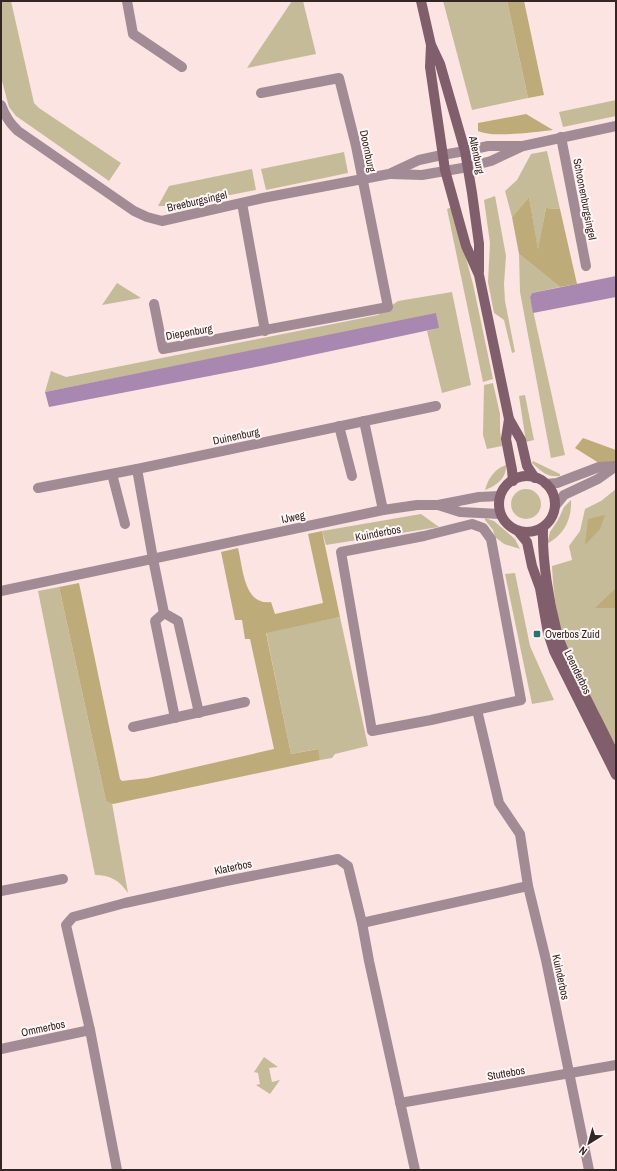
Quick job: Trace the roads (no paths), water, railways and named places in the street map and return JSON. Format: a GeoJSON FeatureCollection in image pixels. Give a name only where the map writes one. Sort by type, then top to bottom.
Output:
{"type":"FeatureCollection","features":[{"type":"Feature","properties":{"kind":"main road","name":"Altenburg"},"geometry":{"type":"LineString","coordinates":[[421,1],[431,45],[440,64],[465,152],[479,244],[479,275],[509,419],[521,440],[527,466],[535,478]]}},
{"type":"Feature","properties":{"kind":"main road","name":"Altenburg"},"geometry":{"type":"LineString","coordinates":[[431,45],[430,67],[445,170],[466,246],[479,275]]}},
{"type":"Feature","properties":{"kind":"main road","name":"Altenburg"},"geometry":{"type":"LineString","coordinates":[[509,419],[506,439],[513,481]]}},
{"type":"Feature","properties":{"kind":"main road"},"geometry":{"type":"LineString","coordinates":[[526,476],[535,478],[546,484],[551,489],[555,499],[553,513],[543,528],[528,532],[518,531],[509,526],[503,520],[499,507],[500,496],[505,487],[518,477],[526,476]]}},
{"type":"Feature","properties":{"kind":"main road","name":"Leenderbos"},"geometry":{"type":"LineString","coordinates":[[543,528],[542,549],[558,634],[579,685],[616,758]]}},
{"type":"Feature","properties":{"kind":"main road","name":"Leenderbos"},"geometry":{"type":"LineString","coordinates":[[518,531],[527,542],[532,566],[540,588],[548,633],[554,651],[616,775]]}},
{"type":"Feature","properties":{"kind":"street"},"geometry":{"type":"LineString","coordinates":[[127,1],[133,34],[182,67]]}},
{"type":"Feature","properties":{"kind":"street","name":"Doornburg"},"geometry":{"type":"LineString","coordinates":[[261,93],[339,78],[362,179],[388,307]]}},
{"type":"Feature","properties":{"kind":"street","name":"Breeburgsingel"},"geometry":{"type":"LineString","coordinates":[[1,105],[9,123],[18,131],[134,211],[147,217],[162,221],[242,203],[389,174],[422,175],[468,167]]}},
{"type":"Feature","properties":{"kind":"street"},"geometry":{"type":"LineString","coordinates":[[468,167],[491,161],[523,146],[616,126]]}},
{"type":"Feature","properties":{"kind":"street","name":"Schoonenburgsingel"},"geometry":{"type":"LineString","coordinates":[[561,137],[586,266]]}},
{"type":"Feature","properties":{"kind":"street"},"geometry":{"type":"LineString","coordinates":[[465,152],[488,146],[523,146]]}},
{"type":"Feature","properties":{"kind":"street","name":"Breeburgsingel"},"geometry":{"type":"LineString","coordinates":[[389,174],[419,160],[465,152]]}},
{"type":"Feature","properties":{"kind":"street"},"geometry":{"type":"LineString","coordinates":[[242,203],[265,331]]}},
{"type":"Feature","properties":{"kind":"street","name":"Diepenburg"},"geometry":{"type":"LineString","coordinates":[[154,304],[163,349],[388,307]]}},
{"type":"Feature","properties":{"kind":"street","name":"Duinenburg"},"geometry":{"type":"LineString","coordinates":[[38,488],[137,469],[436,406]]}},
{"type":"Feature","properties":{"kind":"street"},"geometry":{"type":"LineString","coordinates":[[364,421],[383,510]]}},
{"type":"Feature","properties":{"kind":"street"},"geometry":{"type":"LineString","coordinates":[[339,426],[352,476]]}},
{"type":"Feature","properties":{"kind":"street"},"geometry":{"type":"LineString","coordinates":[[546,484],[599,467],[616,466],[598,479],[564,495],[555,506]]}},
{"type":"Feature","properties":{"kind":"street"},"geometry":{"type":"LineString","coordinates":[[137,469],[164,613],[178,622],[199,712]]}},
{"type":"Feature","properties":{"kind":"street"},"geometry":{"type":"LineString","coordinates":[[112,474],[125,524]]}},
{"type":"Feature","properties":{"kind":"street","name":"IJweg"},"geometry":{"type":"LineString","coordinates":[[1,590],[383,510],[417,505],[438,505],[461,500],[500,496]]}},
{"type":"Feature","properties":{"kind":"street","name":"IJweg"},"geometry":{"type":"LineString","coordinates":[[438,505],[460,512],[500,514]]}},
{"type":"Feature","properties":{"kind":"street","name":"Kuinderbos"},"geometry":{"type":"LineString","coordinates":[[472,524],[483,528],[492,539],[521,700],[477,710],[372,732],[341,552],[424,536],[472,524]]}},
{"type":"Feature","properties":{"kind":"street"},"geometry":{"type":"LineString","coordinates":[[164,613],[155,621],[175,718]]}},
{"type":"Feature","properties":{"kind":"street"},"geometry":{"type":"LineString","coordinates":[[133,727],[246,702]]}},
{"type":"Feature","properties":{"kind":"street","name":"Kuinderbos"},"geometry":{"type":"LineString","coordinates":[[477,710],[499,803],[520,834],[528,886],[546,960],[589,1170]]}},
{"type":"Feature","properties":{"kind":"street","name":"Klaterbos"},"geometry":{"type":"LineString","coordinates":[[117,1170],[90,1030],[66,925],[73,917],[125,903],[172,892],[338,859],[348,866],[362,923],[415,1170]]}},
{"type":"Feature","properties":{"kind":"street"},"geometry":{"type":"LineString","coordinates":[[1,891],[63,879]]}},
{"type":"Feature","properties":{"kind":"street"},"geometry":{"type":"LineString","coordinates":[[362,923],[528,886]]}},
{"type":"Feature","properties":{"kind":"street","name":"Ommerbos"},"geometry":{"type":"LineString","coordinates":[[1,1049],[90,1030]]}},
{"type":"Feature","properties":{"kind":"street","name":"Stuttebos"},"geometry":{"type":"LineString","coordinates":[[400,1103],[616,1065]]}},
{"type":"Feature","properties":{"kind":"place","name":"Overbos Zuid"},"geometry":{"type":"Point","coordinates":[537,634]}}]}
